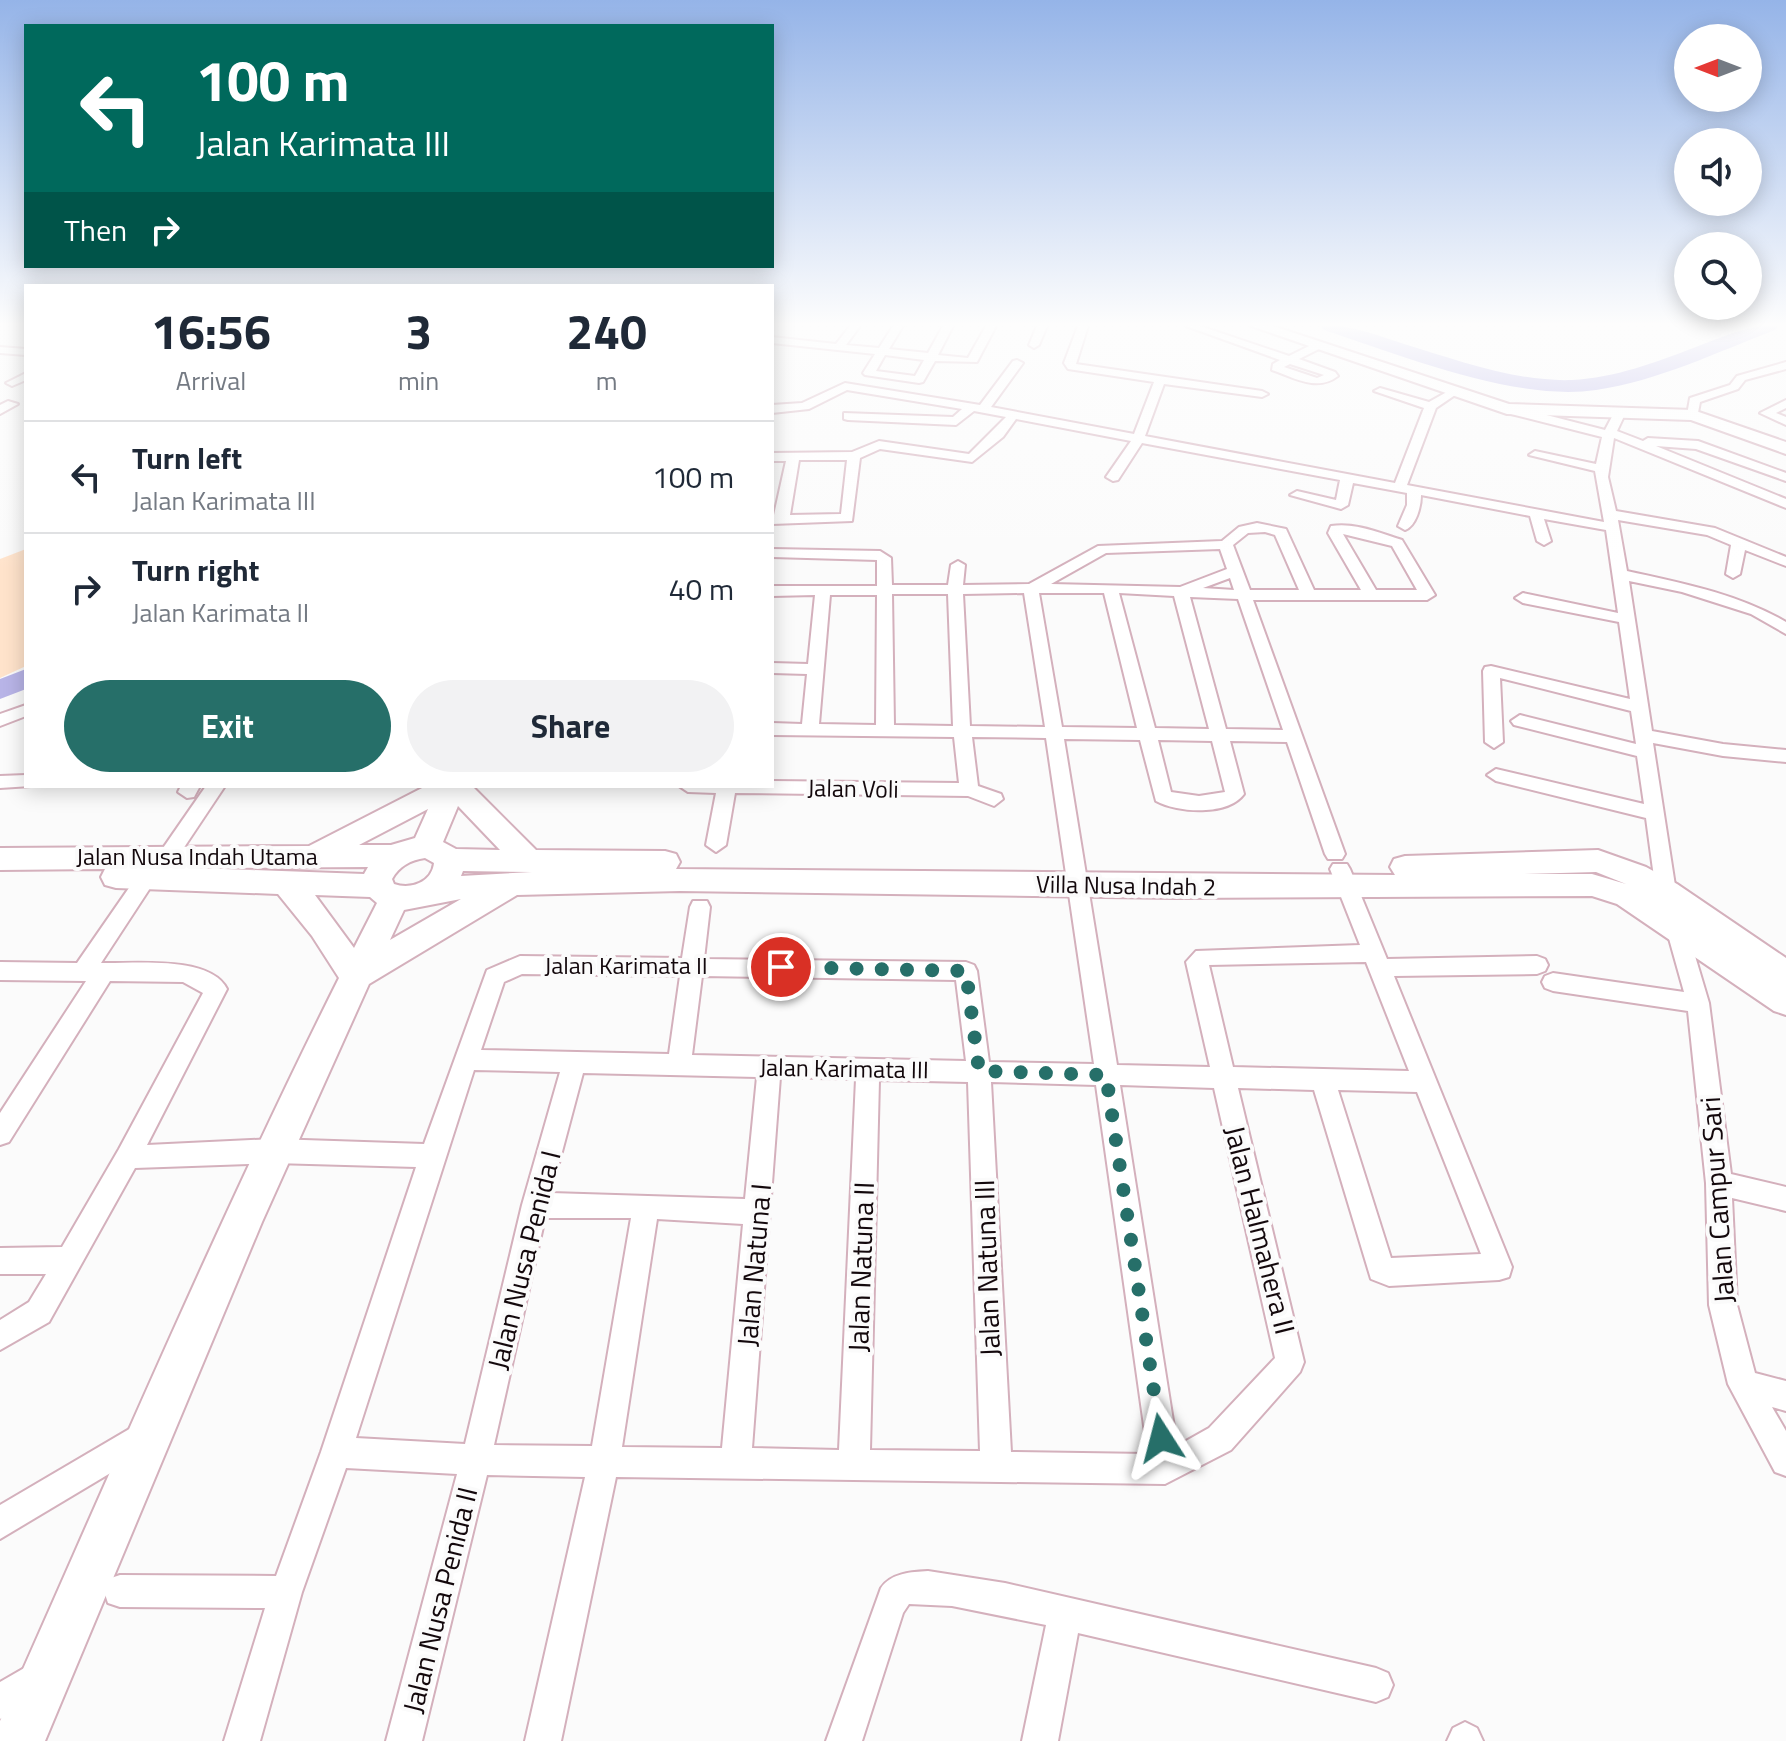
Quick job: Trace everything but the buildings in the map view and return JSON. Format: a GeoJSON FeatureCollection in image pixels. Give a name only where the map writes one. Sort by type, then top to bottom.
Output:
{"type":"FeatureCollection","features":[{"type":"Feature","properties":{"kind":"street"},"geometry":{"type":"LineString","coordinates":[[962,407],[1536,514],[1694,528],[1739,541],[1786,562]]}},
{"type":"Feature","properties":{"kind":"street"},"geometry":{"type":"LineString","coordinates":[[848,416],[956,421],[979,407]]}},
{"type":"Feature","properties":{"kind":"street"},"geometry":{"type":"LineString","coordinates":[[1113,477],[1138,439],[1150,407]]}},
{"type":"Feature","properties":{"kind":"street"},"geometry":{"type":"LineString","coordinates":[[1405,526],[1414,505],[1406,490],[1431,407]]}},
{"type":"Feature","properties":{"kind":"street"},"geometry":{"type":"LineString","coordinates":[[1502,407],[1609,433],[1786,504]]}},
{"type":"Feature","properties":{"kind":"street"},"geometry":{"type":"LineString","coordinates":[[1693,415],[1694,407]]}},
{"type":"Feature","properties":{"kind":"street"},"geometry":{"type":"LineString","coordinates":[[1777,407],[1766,413],[1786,421]]}},
{"type":"Feature","properties":{"kind":"street"},"geometry":{"type":"LineString","coordinates":[[1507,409],[1693,415],[1786,448]]}},
{"type":"Feature","properties":{"kind":"street"},"geometry":{"type":"LineString","coordinates":[[1772,409],[1786,414]]}},
{"type":"Feature","properties":{"kind":"street","name":"Jalan Campur Sari"},"geometry":{"type":"LineString","coordinates":[[1619,414],[1609,433],[1602,469],[1666,892],[1698,1003],[1719,1183],[1723,1305],[1743,1384],[1786,1461]]}},
{"type":"Feature","properties":{"kind":"street"},"geometry":{"type":"LineString","coordinates":[[879,445],[911,456],[972,458],[999,434],[1012,417]]}},
{"type":"Feature","properties":{"kind":"street"},"geometry":{"type":"LineString","coordinates":[[774,457],[854,456],[879,445],[892,419]]}},
{"type":"Feature","properties":{"kind":"street"},"geometry":{"type":"LineString","coordinates":[[1632,441],[1698,445],[1780,475]]}},
{"type":"Feature","properties":{"kind":"street"},"geometry":{"type":"LineString","coordinates":[[1535,455],[1602,469]]}},
{"type":"Feature","properties":{"kind":"street"},"geometry":{"type":"LineString","coordinates":[[793,457],[777,520],[847,518],[854,456]]}},
{"type":"Feature","properties":{"kind":"street"},"geometry":{"type":"LineString","coordinates":[[1303,471],[1316,457]]}},
{"type":"Feature","properties":{"kind":"street"},"geometry":{"type":"LineString","coordinates":[[1744,487],[1780,475]]}},
{"type":"Feature","properties":{"kind":"street"},"geometry":{"type":"LineString","coordinates":[[1297,495],[1341,505],[1347,480]]}},
{"type":"Feature","properties":{"kind":"street"},"geometry":{"type":"LineString","coordinates":[[1536,514],[1544,541]]}},
{"type":"Feature","properties":{"kind":"street"},"geometry":{"type":"LineString","coordinates":[[1226,545],[1235,533],[1253,526],[1281,532],[1308,595]]}},
{"type":"Feature","properties":{"kind":"street"},"geometry":{"type":"LineString","coordinates":[[774,591],[1110,588],[1242,595],[1371,595],[1427,595],[1397,543],[1358,531],[1336,529],[1335,533],[1371,595]]}},
{"type":"Feature","properties":{"kind":"street"},"geometry":{"type":"LineString","coordinates":[[1733,574],[1739,541]]}},
{"type":"Feature","properties":{"kind":"street"},"geometry":{"type":"LineString","coordinates":[[1226,545],[1341,870],[1499,1267],[1389,1272],[1381,1269],[1323,1080]]}},
{"type":"Feature","properties":{"kind":"street"},"geometry":{"type":"LineString","coordinates":[[1031,589],[1103,549],[1226,545]]}},
{"type":"Feature","properties":{"kind":"street"},"geometry":{"type":"LineString","coordinates":[[774,553],[882,555],[884,558],[885,729]]}},
{"type":"Feature","properties":{"kind":"street"},"geometry":{"type":"LineString","coordinates":[[958,565],[955,588],[962,731],[969,790]]}},
{"type":"Feature","properties":{"kind":"street"},"geometry":{"type":"LineString","coordinates":[[1181,592],[1234,571]]}},
{"type":"Feature","properties":{"kind":"street"},"geometry":{"type":"LineString","coordinates":[[1618,574],[1686,588],[1756,611],[1785,633]]}},
{"type":"Feature","properties":{"kind":"street"},"geometry":{"type":"LineString","coordinates":[[1110,588],[1161,793],[1171,802],[1225,801],[1234,796],[1181,592]]}},
{"type":"Feature","properties":{"kind":"street"},"geometry":{"type":"LineString","coordinates":[[336,1452],[476,1460],[1165,1469],[1078,876],[1031,589]]}},
{"type":"Feature","properties":{"kind":"street"},"geometry":{"type":"LineString","coordinates":[[810,730],[823,591]]}},
{"type":"Feature","properties":{"kind":"street"},"geometry":{"type":"LineString","coordinates":[[1523,598],[1626,619]]}},
{"type":"Feature","properties":{"kind":"street"},"geometry":{"type":"LineString","coordinates":[[774,668],[816,669]]}},
{"type":"Feature","properties":{"kind":"street"},"geometry":{"type":"LineString","coordinates":[[1494,742],[1491,671],[1639,707]]}},
{"type":"Feature","properties":{"kind":"street"},"geometry":{"type":"LineString","coordinates":[[0,720],[24,711]]}},
{"type":"Feature","properties":{"kind":"street"},"geometry":{"type":"LineString","coordinates":[[1520,721],[1645,744],[1786,756]]}},
{"type":"Feature","properties":{"kind":"street"},"geometry":{"type":"LineString","coordinates":[[774,729],[1294,736]]}},
{"type":"Feature","properties":{"kind":"street"},"geometry":{"type":"LineString","coordinates":[[1496,775],[1656,814]]}},
{"type":"Feature","properties":{"kind":"street"},"geometry":{"type":"LineString","coordinates":[[0,782],[24,781]]}},
{"type":"Feature","properties":{"kind":"street"},"geometry":{"type":"LineString","coordinates":[[0,1134],[157,867],[215,788]]}},
{"type":"Feature","properties":{"kind":"street"},"geometry":{"type":"LineString","coordinates":[[312,856],[448,788]]}},
{"type":"Feature","properties":{"kind":"street"},"geometry":{"type":"LineString","coordinates":[[18,1741],[149,1433],[355,976],[402,892],[450,870],[438,853],[452,788]]}},
{"type":"Feature","properties":{"kind":"street"},"geometry":{"type":"LineString","coordinates":[[355,976],[522,871],[454,788]]}},
{"type":"Feature","properties":{"kind":"street"},"geometry":{"type":"LineString","coordinates":[[716,845],[727,788]]}},
{"type":"Feature","properties":{"kind":"street","name":"Jalan Voli"},"geometry":{"type":"LineString","coordinates":[[774,788],[969,790],[994,799]]}},
{"type":"Feature","properties":{"kind":"street","name":"Villa Nusa Indah 2"},"geometry":{"type":"LineString","coordinates":[[438,853],[522,871]]}},
{"type":"Feature","properties":{"kind":"street","name":"Jalan Nusa Indah Utama"},"geometry":{"type":"LineString","coordinates":[[0,877],[312,856],[438,853]]}},
{"type":"Feature","properties":{"kind":"street"},"geometry":{"type":"LineString","coordinates":[[394,856],[380,871],[402,892]]}},
{"type":"Feature","properties":{"kind":"street","name":"Jalan Nusa Indah Utama"},"geometry":{"type":"LineString","coordinates":[[0,859],[157,867],[402,892]]}},
{"type":"Feature","properties":{"kind":"street","name":"Villa Nusa Indah 2"},"geometry":{"type":"LineString","coordinates":[[402,892],[522,871],[1078,876],[1598,861],[1635,875],[1666,892],[1786,975]]}},
{"type":"Feature","properties":{"kind":"street","name":"Villa Nusa Indah 2"},"geometry":{"type":"LineString","coordinates":[[1341,870],[1592,885],[1628,896],[1786,1001]]}},
{"type":"Feature","properties":{"kind":"street"},"geometry":{"type":"LineString","coordinates":[[285,881],[323,927],[355,976]]}},
{"type":"Feature","properties":{"kind":"street"},"geometry":{"type":"LineString","coordinates":[[679,1065],[700,907]]}},
{"type":"Feature","properties":{"kind":"street"},"geometry":{"type":"LineString","coordinates":[[1221,1077],[1197,966],[1199,959],[1537,965]]}},
{"type":"Feature","properties":{"kind":"street","name":"Jalan Karimata II"},"geometry":{"type":"LineString","coordinates":[[466,1060],[495,976],[520,965],[966,971],[979,1071]]}},
{"type":"Feature","properties":{"kind":"street"},"geometry":{"type":"LineString","coordinates":[[0,971],[186,973],[216,989],[128,1157],[39,1312],[0,1336]]}},
{"type":"Feature","properties":{"kind":"street"},"geometry":{"type":"LineString","coordinates":[[1553,982],[1698,1003]]}},
{"type":"Feature","properties":{"kind":"street"},"geometry":{"type":"LineString","coordinates":[[242,1741],[286,1592],[336,1452],[466,1060]]}},
{"type":"Feature","properties":{"kind":"street","name":"Jalan Karimata III"},"geometry":{"type":"LineString","coordinates":[[466,1060],[1423,1082]]}},
{"type":"Feature","properties":{"kind":"street","name":"Jalan Nusa Penida I"},"geometry":{"type":"LineString","coordinates":[[476,1460],[535,1205],[575,1061]]}},
{"type":"Feature","properties":{"kind":"street","name":"Jalan Natuna I"},"geometry":{"type":"LineString","coordinates":[[736,1461],[769,1069]]}},
{"type":"Feature","properties":{"kind":"street","name":"Jalan Natuna II"},"geometry":{"type":"LineString","coordinates":[[854,1463],[868,1070]]}},
{"type":"Feature","properties":{"kind":"street","name":"Jalan Natuna III"},"geometry":{"type":"LineString","coordinates":[[979,1071],[996,1465]]}},
{"type":"Feature","properties":{"kind":"street","name":"Jalan Halmahera II"},"geometry":{"type":"LineString","coordinates":[[1165,1469],[1220,1439],[1290,1362],[1221,1077]]}},
{"type":"Feature","properties":{"kind":"street"},"geometry":{"type":"LineString","coordinates":[[128,1157],[274,1151],[432,1156]]}},
{"type":"Feature","properties":{"kind":"street"},"geometry":{"type":"LineString","coordinates":[[1719,1183],[1786,1199]]}},
{"type":"Feature","properties":{"kind":"street"},"geometry":{"type":"LineString","coordinates":[[535,1205],[646,1206],[759,1212]]}},
{"type":"Feature","properties":{"kind":"street"},"geometry":{"type":"LineString","coordinates":[[543,1741],[604,1462],[646,1206]]}},
{"type":"Feature","properties":{"kind":"street"},"geometry":{"type":"LineString","coordinates":[[0,1261],[70,1260]]}},
{"type":"Feature","properties":{"kind":"street"},"geometry":{"type":"LineString","coordinates":[[1743,1384],[1786,1396]]}},
{"type":"Feature","properties":{"kind":"street"},"geometry":{"type":"LineString","coordinates":[[0,1523],[149,1433]]}},
{"type":"Feature","properties":{"kind":"street","name":"Jalan Nusa Penida II"},"geometry":{"type":"LineString","coordinates":[[404,1741],[476,1460]]}},
{"type":"Feature","properties":{"kind":"street"},"geometry":{"type":"LineString","coordinates":[[844,1741],[888,1608],[898,1592],[913,1586],[1000,1598],[1376,1685]]}},
{"type":"Feature","properties":{"kind":"street"},"geometry":{"type":"LineString","coordinates":[[120,1591],[286,1592]]}},
{"type":"Feature","properties":{"kind":"street"},"geometry":{"type":"LineString","coordinates":[[1040,1741],[1065,1613]]}},
{"type":"Feature","properties":{"kind":"street"},"geometry":{"type":"LineString","coordinates":[[0,1702],[49,1669]]}},
{"type":"Feature","properties":{"kind":"shaded area"},"geometry":{"type":"Polygon","coordinates":[[[24,550],[24,667],[0,678],[0,559],[24,550]]]}},
{"type":"Feature","properties":{"kind":"waterway"},"geometry":{"type":"LineString","coordinates":[[0,690],[24,679]]}},
{"type":"Feature","properties":{"kind":"route"},"geometry":{"type":"LineString","coordinates":[[781,967],[962,969],[968,973],[979,1071],[1106,1075],[1161,1438]]}}]}
